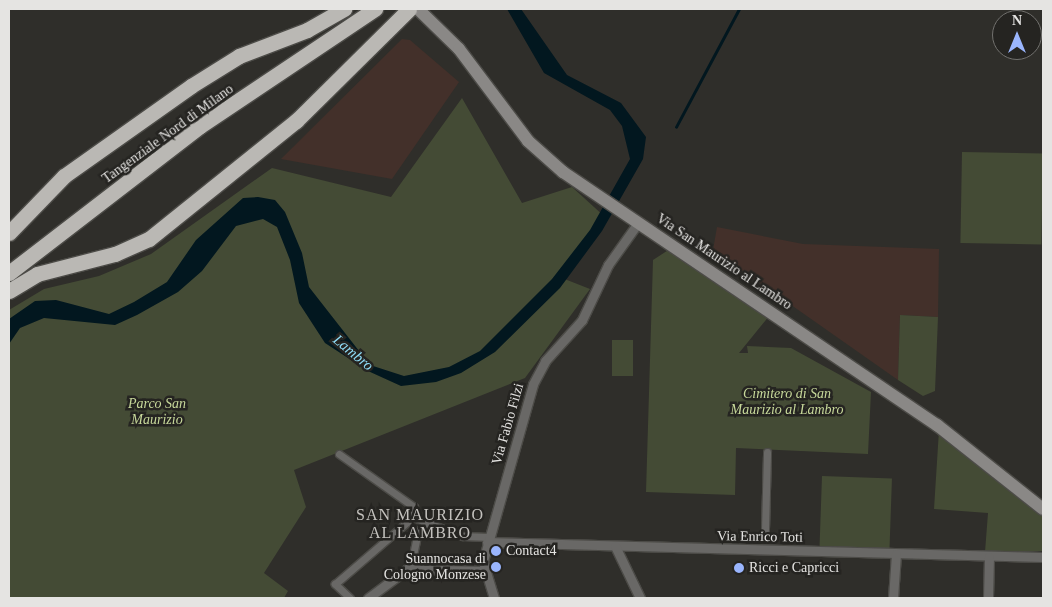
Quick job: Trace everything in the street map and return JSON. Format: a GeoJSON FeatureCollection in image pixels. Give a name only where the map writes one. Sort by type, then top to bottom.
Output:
{"type":"FeatureCollection","features":[{"type":"Feature","properties":{"kind":"highway"},"geometry":{"type":"LineString","coordinates":[[307,30],[319,9]]}},
{"type":"Feature","properties":{"kind":"highway","name":"Tangenziale Nord di Milano"},"geometry":{"type":"LineString","coordinates":[[9,233],[64,176],[191,86],[239,56],[307,30],[344,9]]}},
{"type":"Feature","properties":{"kind":"highway","name":"Tangenziale Nord di Milano"},"geometry":{"type":"LineString","coordinates":[[9,273],[200,126],[375,9]]}},
{"type":"Feature","properties":{"kind":"highway"},"geometry":{"type":"LineString","coordinates":[[9,291],[37,274],[132,248],[162,230],[296,121],[409,9]]}},
{"type":"Feature","properties":{"kind":"main road","name":"Via San Maurizio al Lambro"},"geometry":{"type":"LineString","coordinates":[[418,9],[470,62],[528,141],[599,196],[937,425],[1043,509]]}},
{"type":"Feature","properties":{"kind":"street","name":"Via Fabio Filzi"},"geometry":{"type":"LineString","coordinates":[[483,572],[488,539],[533,384],[545,361],[582,320],[608,265],[638,222]]}},
{"type":"Feature","properties":{"kind":"street","name":"Via Enrico Toti"},"geometry":{"type":"LineString","coordinates":[[765,530],[766,452]]}},
{"type":"Feature","properties":{"kind":"street"},"geometry":{"type":"LineString","coordinates":[[339,454],[414,507],[413,518]]}},
{"type":"Feature","properties":{"kind":"street"},"geometry":{"type":"LineString","coordinates":[[413,518],[462,536],[488,539]]}},
{"type":"Feature","properties":{"kind":"street"},"geometry":{"type":"LineString","coordinates":[[350,598],[335,584],[400,525],[413,518]]}},
{"type":"Feature","properties":{"kind":"street"},"geometry":{"type":"LineString","coordinates":[[413,569],[418,532],[425,524]]}},
{"type":"Feature","properties":{"kind":"street","name":"Via Enrico Toti"},"geometry":{"type":"LineString","coordinates":[[488,539],[615,546],[1043,558]]}},
{"type":"Feature","properties":{"kind":"street"},"geometry":{"type":"LineString","coordinates":[[615,546],[640,598]]}},
{"type":"Feature","properties":{"kind":"street","name":"Via Enrico Toti"},"geometry":{"type":"LineString","coordinates":[[1032,557],[1043,553]]}},
{"type":"Feature","properties":{"kind":"street"},"geometry":{"type":"LineString","coordinates":[[893,598],[896,554]]}},
{"type":"Feature","properties":{"kind":"street"},"geometry":{"type":"LineString","coordinates":[[988,598],[989,556]]}},
{"type":"Feature","properties":{"kind":"street"},"geometry":{"type":"LineString","coordinates":[[368,598],[413,569],[483,572],[494,598]]}},
{"type":"Feature","properties":{"kind":"shaded area"},"geometry":{"type":"Polygon","coordinates":[[[402,39],[410,40],[459,82],[392,179],[281,159],[402,39]]]}},
{"type":"Feature","properties":{"kind":"shaded area"},"geometry":{"type":"Polygon","coordinates":[[[717,227],[803,244],[939,249],[938,317],[900,315],[898,380],[713,250],[717,227]]]}},
{"type":"Feature","properties":{"kind":"green space","name":"Parco San Maurizio"},"geometry":{"type":"Polygon","coordinates":[[[462,98],[522,203],[572,187],[605,217],[562,278],[590,289],[525,378],[294,470],[306,507],[264,573],[288,591],[284,598],[9,598],[9,310],[44,289],[99,276],[151,254],[272,168],[391,197],[462,98]]]}},
{"type":"Feature","properties":{"kind":"green space"},"geometry":{"type":"Polygon","coordinates":[[[962,152],[1043,153],[1041,244],[960,243],[962,152]]]}},
{"type":"Feature","properties":{"kind":"green space","name":"Cimitero di San Maurizio al Lambro"},"geometry":{"type":"Polygon","coordinates":[[[673,247],[770,315],[739,353],[748,353],[747,346],[791,348],[871,392],[868,454],[736,448],[735,495],[646,492],[653,260],[673,247]]]}},
{"type":"Feature","properties":{"kind":"green space"},"geometry":{"type":"Polygon","coordinates":[[[900,315],[938,317],[935,391],[923,396],[898,380],[900,315]]]}},
{"type":"Feature","properties":{"kind":"green space"},"geometry":{"type":"Polygon","coordinates":[[[612,340],[633,340],[633,376],[612,376],[612,340]]]}},
{"type":"Feature","properties":{"kind":"green space"},"geometry":{"type":"Polygon","coordinates":[[[939,430],[1043,512],[1043,551],[985,552],[988,513],[934,509],[939,430]]]}},
{"type":"Feature","properties":{"kind":"green space"},"geometry":{"type":"Polygon","coordinates":[[[822,476],[892,478],[890,548],[820,546],[822,476]]]}},
{"type":"Feature","properties":{"kind":"water","name":"Lambro"},"geometry":{"type":"Polygon","coordinates":[[[507,9],[521,9],[567,75],[621,103],[646,137],[643,159],[602,231],[560,288],[495,352],[461,373],[436,382],[401,386],[368,371],[325,343],[299,303],[290,260],[277,227],[263,219],[236,226],[202,271],[178,292],[137,315],[115,325],[44,318],[20,328],[9,344],[9,319],[35,301],[56,300],[109,314],[134,302],[167,282],[196,240],[243,198],[258,197],[275,200],[285,212],[302,253],[309,287],[370,365],[404,376],[449,367],[480,351],[552,279],[590,230],[630,159],[622,126],[610,110],[544,73],[507,9]]]}},
{"type":"Feature","properties":{"kind":"waterway"},"geometry":{"type":"LineString","coordinates":[[676,127],[739,9]]}},
{"type":"Feature","properties":{"kind":"place","name":"Contact4"},"geometry":{"type":"Point","coordinates":[496,551]}},
{"type":"Feature","properties":{"kind":"place","name":"Suannocasa di Cologno Monzese"},"geometry":{"type":"Point","coordinates":[496,567]}},
{"type":"Feature","properties":{"kind":"place","name":"Ricci e Capricci"},"geometry":{"type":"Point","coordinates":[739,568]}},
{"type":"Feature","properties":{"kind":"district","name":"SAN MAURIZIO AL LAMBRO"},"geometry":{"type":"Point","coordinates":[420,524]}}]}
